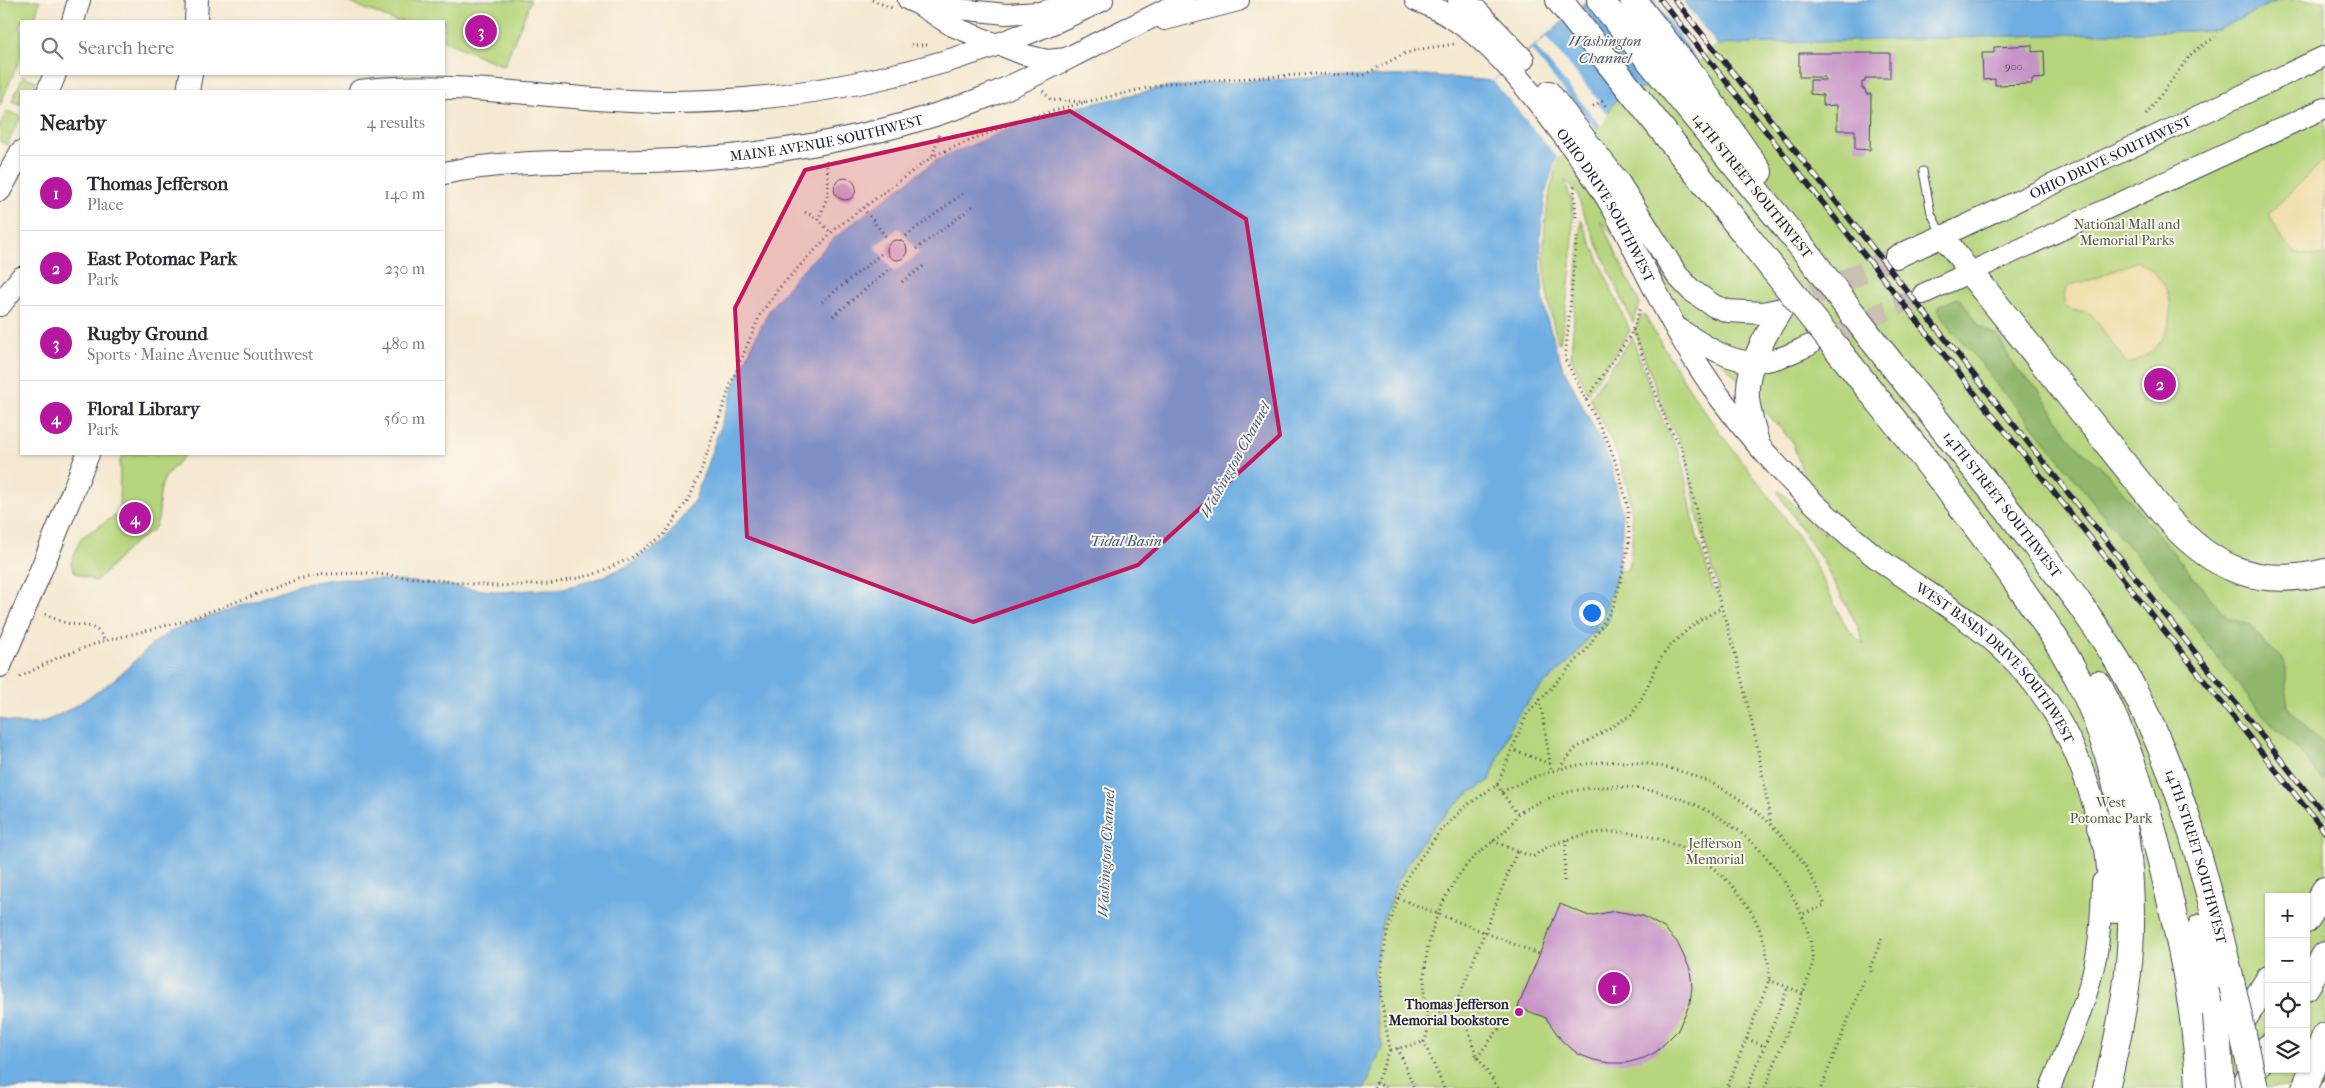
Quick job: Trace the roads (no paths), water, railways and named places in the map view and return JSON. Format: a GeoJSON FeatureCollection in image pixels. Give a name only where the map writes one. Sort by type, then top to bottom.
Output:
{"type":"FeatureCollection","features":[{"type":"Feature","properties":{"kind":"highway"},"geometry":{"type":"LineString","coordinates":[[1558,0],[1964,508],[2042,617],[2071,666],[2095,718],[2114,777],[2123,817],[2130,869],[2131,930],[2121,1019],[2106,1088]]}},
{"type":"Feature","properties":{"kind":"highway","name":"14TH STREET SOUTHWEST"},"geometry":{"type":"LineString","coordinates":[[1600,0],[1806,252],[1871,338],[2074,595],[2126,675],[2166,761],[2213,904],[2255,1088]]}},
{"type":"Feature","properties":{"kind":"highway"},"geometry":{"type":"LineString","coordinates":[[1633,0],[1694,78],[1748,154],[1806,252]]}},
{"type":"Feature","properties":{"kind":"highway"},"geometry":{"type":"LineString","coordinates":[[1970,272],[2162,511],[2191,543],[2214,561],[2256,576],[2285,579],[2325,572]]}},
{"type":"Feature","properties":{"kind":"highway"},"geometry":{"type":"LineString","coordinates":[[1964,508],[2021,564],[2052,605],[2079,648],[2116,722],[2136,774],[2158,844],[2185,968],[2197,1046],[2199,1088]]}},
{"type":"Feature","properties":{"kind":"highway"},"geometry":{"type":"LineString","coordinates":[[2186,818],[2197,908],[2216,1014],[2221,1088]]}},
{"type":"Feature","properties":{"kind":"highway"},"geometry":{"type":"LineString","coordinates":[[2098,1088],[2101,1046],[2114,961],[2111,871],[2108,848],[2100,827]]}},
{"type":"Feature","properties":{"kind":"highway"},"geometry":{"type":"LineString","coordinates":[[2310,914],[2325,890]]}},
{"type":"Feature","properties":{"kind":"highway"},"geometry":{"type":"LineString","coordinates":[[2308,983],[2325,955]]}},
{"type":"Feature","properties":{"kind":"highway"},"geometry":{"type":"LineString","coordinates":[[2199,1088],[2266,983]]}},
{"type":"Feature","properties":{"kind":"highway"},"geometry":{"type":"LineString","coordinates":[[2305,1088],[2325,1036]]}},
{"type":"Feature","properties":{"kind":"highway"},"geometry":{"type":"LineString","coordinates":[[2242,1088],[2265,1053]]}},
{"type":"Feature","properties":{"kind":"main road"},"geometry":{"type":"LineString","coordinates":[[73,20],[79,0]]}},
{"type":"Feature","properties":{"kind":"main road"},"geometry":{"type":"LineString","coordinates":[[196,20],[197,0]]}},
{"type":"Feature","properties":{"kind":"main road"},"geometry":{"type":"LineString","coordinates":[[389,90],[447,88],[632,101],[730,99],[794,93],[915,70],[1021,36],[1102,0]]}},
{"type":"Feature","properties":{"kind":"main road","name":"MAINE AVENUE SOUTHWEST"},"geometry":{"type":"LineString","coordinates":[[445,173],[517,164],[694,159],[790,149],[864,134],[958,106],[1019,83],[1184,0]]}},
{"type":"Feature","properties":{"kind":"main road"},"geometry":{"type":"LineString","coordinates":[[1126,29],[1238,0]]}},
{"type":"Feature","properties":{"kind":"main road","name":"OHIO DRIVE SOUTHWEST"},"geometry":{"type":"LineString","coordinates":[[1416,0],[1460,23],[1515,62]]}},
{"type":"Feature","properties":{"kind":"main road","name":"OHIO DRIVE SOUTHWEST"},"geometry":{"type":"LineString","coordinates":[[1468,4],[1580,143],[1617,180],[1677,275],[1691,290],[1714,306],[1728,311],[1764,313],[1782,309],[1766,333],[1754,362]]}},
{"type":"Feature","properties":{"kind":"main road"},"geometry":{"type":"LineString","coordinates":[[48,90],[55,75]]}},
{"type":"Feature","properties":{"kind":"main road"},"geometry":{"type":"LineString","coordinates":[[188,90],[191,75]]}},
{"type":"Feature","properties":{"kind":"main road","name":"OHIO DRIVE SOUTHWEST"},"geometry":{"type":"LineString","coordinates":[[1580,143],[1674,325]]}},
{"type":"Feature","properties":{"kind":"main road"},"geometry":{"type":"LineString","coordinates":[[0,190],[20,154]]}},
{"type":"Feature","properties":{"kind":"main road"},"geometry":{"type":"LineString","coordinates":[[1943,236],[1970,272]]}},
{"type":"Feature","properties":{"kind":"main road","name":"OHIO DRIVE SOUTHWEST"},"geometry":{"type":"LineString","coordinates":[[1896,257],[1943,236]]}},
{"type":"Feature","properties":{"kind":"main road"},"geometry":{"type":"LineString","coordinates":[[0,305],[20,279]]}},
{"type":"Feature","properties":{"kind":"main road","name":"WEST BASIN DRIVE SOUTHWEST"},"geometry":{"type":"LineString","coordinates":[[1674,325],[1722,401],[1759,445],[1812,500],[1859,544],[1913,584],[1975,625],[2018,664],[2051,705],[2070,738],[2081,762],[2100,827]]}},
{"type":"Feature","properties":{"kind":"main road"},"geometry":{"type":"LineString","coordinates":[[1754,362],[1748,397],[1759,445]]}},
{"type":"Feature","properties":{"kind":"main road"},"geometry":{"type":"LineString","coordinates":[[0,666],[88,455]]}},
{"type":"Feature","properties":{"kind":"street"},"geometry":{"type":"LineString","coordinates":[[916,2],[1006,14],[1039,12],[1090,0]]}},
{"type":"Feature","properties":{"kind":"street"},"geometry":{"type":"LineString","coordinates":[[916,2],[952,26],[996,44],[1035,58],[1047,60],[1068,58]]}},
{"type":"Feature","properties":{"kind":"street","name":"OHIO DRIVE SOUTHWEST"},"geometry":{"type":"LineString","coordinates":[[1943,236],[2325,56]]}},
{"type":"Feature","properties":{"kind":"street"},"geometry":{"type":"LineString","coordinates":[[1922,294],[2325,108]]}},
{"type":"Feature","properties":{"kind":"street","name":"OHIO DRIVE SOUTHWEST"},"geometry":{"type":"LineString","coordinates":[[1674,325],[1708,347],[1727,356],[1754,362],[1787,356],[1810,345]]}},
{"type":"Feature","properties":{"kind":"street","name":"WEST BASIN DRIVE SOUTHWEST"},"geometry":{"type":"LineString","coordinates":[[2050,1088],[2088,988],[2096,959],[2102,882],[2100,827]]}},
{"type":"Feature","properties":{"kind":"lane"},"geometry":{"type":"LineString","coordinates":[[1923,171],[1931,213],[1943,236]]}},
{"type":"Feature","properties":{"kind":"water","name":"Tidal Basin"},"geometry":{"type":"Polygon","coordinates":[[[1588,0],[2277,0],[2218,30],[1717,45],[1697,64],[1616,100],[1596,130],[1557,158],[1546,193],[1541,236],[1541,270],[1546,316],[1563,367],[1610,460],[1622,513],[1622,535],[1618,570],[1608,602],[1592,633],[1572,659],[1534,694],[1516,718],[1506,737],[1490,780],[1464,797],[1432,828],[1418,847],[1397,883],[1382,923],[1374,972],[1374,1004],[1382,1047],[1365,1088],[0,1088],[0,718],[16,723],[34,724],[43,722],[77,705],[109,683],[150,646],[173,630],[298,585],[332,579],[370,579],[417,582],[500,592],[564,588],[600,578],[629,565],[664,542],[695,499],[736,382],[770,309],[798,274],[839,234],[935,161],[999,133],[1035,120],[1079,107],[1162,88],[1307,78],[1425,75],[1493,81],[1588,0]]]}},
{"type":"Feature","properties":{"kind":"tunnel"},"geometry":{"type":"LineString","coordinates":[[1783,308],[1896,257]]}},
{"type":"Feature","properties":{"kind":"tunnel"},"geometry":{"type":"LineString","coordinates":[[1814,343],[1923,294]]}},
{"type":"Feature","properties":{"kind":"railway"},"geometry":{"type":"LineString","coordinates":[[1661,0],[2325,832]]}},
{"type":"Feature","properties":{"kind":"railway"},"geometry":{"type":"LineString","coordinates":[[1675,0],[2325,815]]}},
{"type":"Feature","properties":{"kind":"place","name":"Rugby Ground"},"geometry":{"type":"Point","coordinates":[481,31]}},
{"type":"Feature","properties":{"kind":"place","name":"East Potomac Park"},"geometry":{"type":"Point","coordinates":[2160,384]}},
{"type":"Feature","properties":{"kind":"place","name":"Floral Library"},"geometry":{"type":"Point","coordinates":[135,518]}},
{"type":"Feature","properties":{"kind":"place","name":"Thomas Jefferson"},"geometry":{"type":"Point","coordinates":[1614,988]}},
{"type":"Feature","properties":{"kind":"place","name":"Thomas Jefferson Memorial bookstore"},"geometry":{"type":"Point","coordinates":[1519,1012]}},
{"type":"Feature","properties":{"kind":"water label","name":"Washington Channel"},"geometry":{"type":"Point","coordinates":[1605,50]}},
{"type":"Feature","properties":{"kind":"water label","name":"Washington Channel"},"geometry":{"type":"Point","coordinates":[1235,460]}},
{"type":"Feature","properties":{"kind":"water label","name":"Washington Channel"},"geometry":{"type":"Point","coordinates":[1106,853]}},
{"type":"Feature","properties":{"kind":"park label","name":"National Mall and Memorial Parks"},"geometry":{"type":"Point","coordinates":[2127,232]}},
{"type":"Feature","properties":{"kind":"park label","name":"West Potomac Park"},"geometry":{"type":"Point","coordinates":[2111,810]}},
{"type":"Feature","properties":{"kind":"park label","name":"Jefferson Memorial"},"geometry":{"type":"Point","coordinates":[1715,852]}}]}
